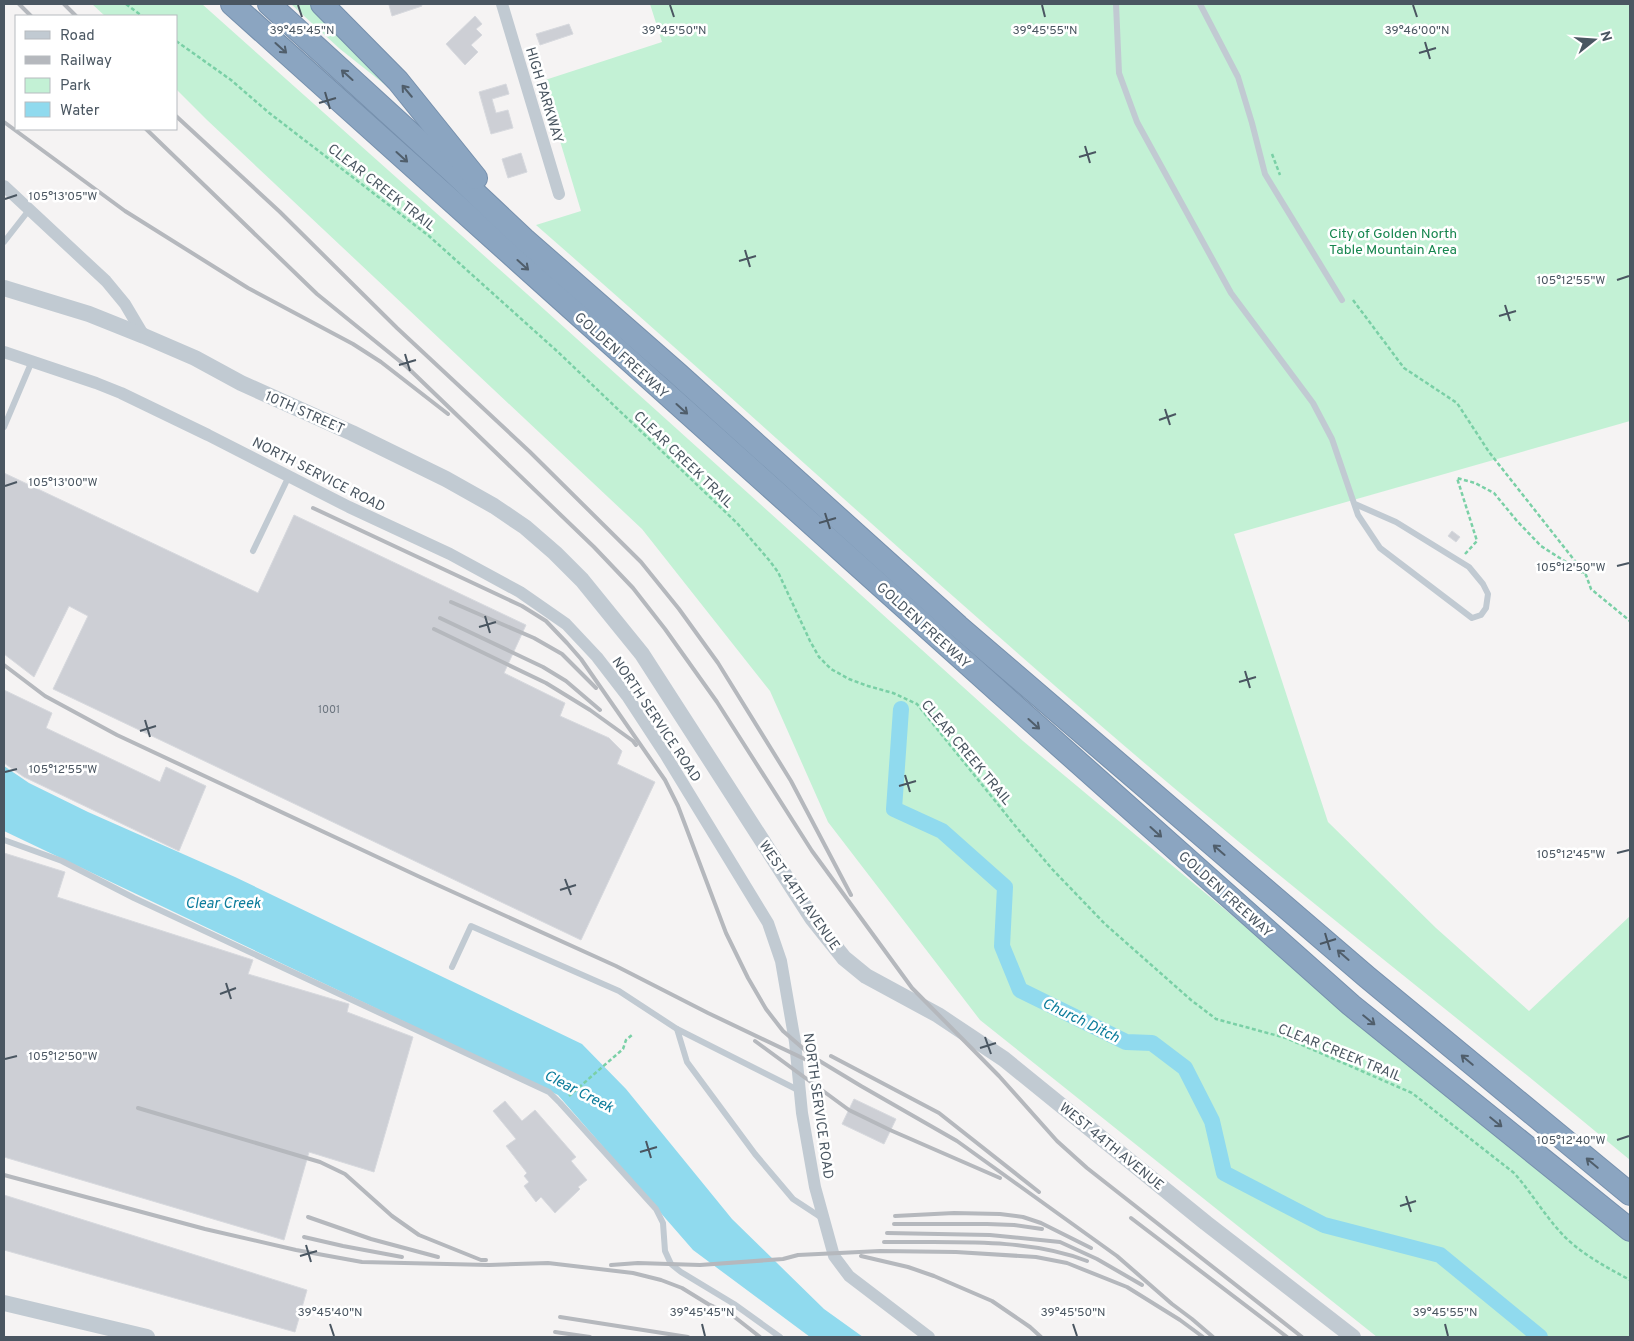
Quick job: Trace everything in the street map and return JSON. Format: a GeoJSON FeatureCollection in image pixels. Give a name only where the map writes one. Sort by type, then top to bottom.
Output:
{"type":"FeatureCollection","features":[{"type":"Feature","properties":{"kind":"highway","name":"GOLDEN FREEWAY"},"geometry":{"type":"LineString","coordinates":[[232,4],[990,685],[1351,1005],[1630,1230]]}},
{"type":"Feature","properties":{"kind":"highway","name":"GOLDEN FREEWAY"},"geometry":{"type":"LineString","coordinates":[[269,4],[524,239],[677,373],[966,632],[1367,977],[1630,1194]]}},
{"type":"Feature","properties":{"kind":"highway"},"geometry":{"type":"LineString","coordinates":[[322,4],[398,81],[524,239]]}},
{"type":"Feature","properties":{"kind":"street","name":"HIGH PARKWAY"},"geometry":{"type":"LineString","coordinates":[[502,4],[559,194]]}},
{"type":"Feature","properties":{"kind":"street"},"geometry":{"type":"LineString","coordinates":[[4,186],[106,281],[125,304],[144,336]]}},
{"type":"Feature","properties":{"kind":"street","name":"10TH STREET"},"geometry":{"type":"LineString","coordinates":[[4,288],[89,314],[195,358],[241,383],[352,433],[446,479],[494,506],[524,527],[555,553],[582,580]]}},
{"type":"Feature","properties":{"kind":"street","name":"NORTH SERVICE ROAD"},"geometry":{"type":"LineString","coordinates":[[4,352],[121,393],[349,507],[450,554],[520,592],[566,624],[597,656],[665,754],[768,923],[781,961],[795,1042],[802,1113],[815,1187],[834,1256],[849,1276],[929,1337]]}},
{"type":"Feature","properties":{"kind":"street","name":"WEST 44TH AVENUE"},"geometry":{"type":"LineString","coordinates":[[582,580],[642,654],[812,918],[844,958],[866,976],[938,1015],[1004,1059],[1206,1223],[1353,1337]]}},
{"type":"Feature","properties":{"kind":"street"},"geometry":{"type":"LineString","coordinates":[[4,1303],[146,1337]]}},
{"type":"Feature","properties":{"kind":"lane"},"geometry":{"type":"LineString","coordinates":[[1116,4],[1119,73],[1137,122],[1231,292],[1313,403],[1332,439],[1354,504],[1358,515],[1380,548],[1472,618],[1481,615],[1486,608],[1488,594],[1483,584],[1469,567],[1396,522],[1354,504]]}},
{"type":"Feature","properties":{"kind":"lane"},"geometry":{"type":"LineString","coordinates":[[1200,4],[1238,77],[1265,174],[1342,300]]}},
{"type":"Feature","properties":{"kind":"lane"},"geometry":{"type":"LineString","coordinates":[[4,242],[29,210]]}},
{"type":"Feature","properties":{"kind":"lane"},"geometry":{"type":"LineString","coordinates":[[4,427],[32,361]]}},
{"type":"Feature","properties":{"kind":"lane"},"geometry":{"type":"LineString","coordinates":[[253,551],[290,476]]}},
{"type":"Feature","properties":{"kind":"lane"},"geometry":{"type":"LineString","coordinates":[[4,840],[62,861],[134,898],[549,1092],[656,1209],[662,1223],[666,1252],[672,1264],[681,1272],[734,1304],[780,1337]]}},
{"type":"Feature","properties":{"kind":"lane"},"geometry":{"type":"LineString","coordinates":[[452,967],[471,926],[619,992],[677,1030],[800,1091]]}},
{"type":"Feature","properties":{"kind":"lane"},"geometry":{"type":"LineString","coordinates":[[677,1030],[687,1062],[755,1154],[793,1199],[823,1219]]}},
{"type":"Feature","properties":{"kind":"path"},"geometry":{"type":"LineString","coordinates":[[126,4],[141,15]]}},
{"type":"Feature","properties":{"kind":"path","name":"CLEAR CREEK TRAIL"},"geometry":{"type":"LineString","coordinates":[[178,42],[231,80],[268,112],[429,236],[558,352],[737,523],[769,560],[778,572],[819,657],[831,669],[849,679],[893,693],[917,704],[1053,870],[1105,924],[1191,1000],[1216,1019],[1286,1038],[1412,1093],[1514,1173],[1528,1188],[1543,1211],[1568,1239],[1597,1263],[1630,1280]]}},
{"type":"Feature","properties":{"kind":"path"},"geometry":{"type":"LineString","coordinates":[[1272,152],[1281,178]]}},
{"type":"Feature","properties":{"kind":"path"},"geometry":{"type":"LineString","coordinates":[[1348,293],[1404,368],[1457,403],[1489,452],[1586,575],[1591,590],[1630,621]]}},
{"type":"Feature","properties":{"kind":"path"},"geometry":{"type":"LineString","coordinates":[[1458,561],[1477,542],[1457,478],[1475,483],[1494,493],[1517,522],[1541,546],[1586,575]]}},
{"type":"Feature","properties":{"kind":"path"},"geometry":{"type":"LineString","coordinates":[[560,1102],[608,1064],[623,1049],[626,1040],[632,1035]]}},
{"type":"Feature","properties":{"kind":"green space"},"geometry":{"type":"Polygon","coordinates":[[[92,4],[202,4],[1023,741],[1312,982],[1630,1236],[1630,1337],[1377,1337],[980,1020],[828,822],[770,691],[642,529],[178,91],[178,15],[104,15],[92,4]]]}},
{"type":"Feature","properties":{"kind":"green space"},"geometry":{"type":"Polygon","coordinates":[[[291,4],[312,4],[393,91],[340,49],[291,4]]]}},
{"type":"Feature","properties":{"kind":"green space","name":"City of Golden North Table Mountain Area"},"geometry":{"type":"Polygon","coordinates":[[[650,4],[1630,4],[1630,421],[1234,534],[1328,822],[1436,928],[1529,1011],[1630,916],[1630,1160],[1164,780],[957,600],[536,225],[581,211],[542,81],[662,42],[650,4]]]}},
{"type":"Feature","properties":{"kind":"water","name":"Clear Creek"},"geometry":{"type":"Polygon","coordinates":[[[4,766],[29,783],[88,812],[235,877],[582,1044],[626,1089],[732,1219],[824,1309],[863,1337],[810,1337],[693,1250],[558,1095],[4,831],[4,766]]]}},
{"type":"Feature","properties":{"kind":"building"},"geometry":{"type":"Polygon","coordinates":[[[421,4],[422,6],[392,16],[389,5],[421,4]]]}},
{"type":"Feature","properties":{"kind":"building"},"geometry":{"type":"Polygon","coordinates":[[[475,16],[482,24],[476,29],[482,35],[471,45],[478,52],[465,65],[446,44],[475,16]]]}},
{"type":"Feature","properties":{"kind":"building"},"geometry":{"type":"Polygon","coordinates":[[[569,24],[573,34],[540,45],[536,34],[569,24]]]}},
{"type":"Feature","properties":{"kind":"building"},"geometry":{"type":"Polygon","coordinates":[[[506,84],[509,94],[492,99],[496,113],[508,110],[513,128],[491,134],[479,92],[506,84]]]}},
{"type":"Feature","properties":{"kind":"building"},"geometry":{"type":"Polygon","coordinates":[[[521,153],[527,172],[508,178],[502,159],[521,153]]]}},
{"type":"Feature","properties":{"kind":"building"},"geometry":{"type":"Polygon","coordinates":[[[4,473],[258,593],[294,515],[526,625],[504,673],[565,703],[560,716],[609,738],[622,751],[617,764],[655,782],[581,940],[53,689],[88,616],[69,606],[34,677],[4,654],[4,473]]]}},
{"type":"Feature","properties":{"kind":"building"},"geometry":{"type":"Polygon","coordinates":[[[1452,531],[1460,537],[1456,542],[1448,536],[1452,531]]]}},
{"type":"Feature","properties":{"kind":"building"},"geometry":{"type":"Polygon","coordinates":[[[4,690],[52,713],[46,728],[160,782],[166,767],[206,786],[179,851],[24,777],[4,763],[4,690]]]}},
{"type":"Feature","properties":{"kind":"building"},"geometry":{"type":"Polygon","coordinates":[[[4,853],[65,872],[57,897],[253,960],[248,974],[349,1004],[347,1012],[413,1037],[374,1172],[309,1152],[284,1240],[4,1157],[4,853]]]}},
{"type":"Feature","properties":{"kind":"building"},"geometry":{"type":"Polygon","coordinates":[[[854,1099],[896,1119],[884,1144],[842,1124],[854,1099]]]}},
{"type":"Feature","properties":{"kind":"building"},"geometry":{"type":"Polygon","coordinates":[[[505,1101],[522,1121],[535,1110],[576,1157],[571,1161],[587,1180],[578,1187],[580,1189],[555,1213],[541,1197],[536,1202],[524,1186],[529,1182],[524,1176],[527,1173],[506,1146],[516,1139],[493,1111],[505,1101]]]}},
{"type":"Feature","properties":{"kind":"building"},"geometry":{"type":"Polygon","coordinates":[[[4,1195],[307,1290],[295,1332],[4,1250],[4,1195]]]}},
{"type":"Feature","properties":{"kind":"waterway","name":"Church Ditch"},"geometry":{"type":"LineString","coordinates":[[901,709],[894,809],[942,831],[1005,887],[1002,946],[1020,990],[1126,1042],[1152,1043],[1185,1068],[1212,1121],[1224,1173],[1324,1225],[1440,1255],[1540,1337]]}},
{"type":"Feature","properties":{"kind":"railway"},"geometry":{"type":"LineString","coordinates":[[19,4],[30,15]]}},
{"type":"Feature","properties":{"kind":"railway"},"geometry":{"type":"LineString","coordinates":[[64,4],[75,15]]}},
{"type":"Feature","properties":{"kind":"railway"},"geometry":{"type":"LineString","coordinates":[[178,118],[280,212],[397,328],[530,452],[641,562],[679,609],[718,663],[791,781],[851,895]]}},
{"type":"Feature","properties":{"kind":"railway"},"geometry":{"type":"LineString","coordinates":[[4,122],[125,211],[248,288],[353,344],[381,362],[448,414]]}},
{"type":"Feature","properties":{"kind":"railway"},"geometry":{"type":"LineString","coordinates":[[147,130],[317,294],[407,367],[594,547],[633,588],[717,702],[812,851],[912,988],[999,1076],[1057,1141],[1087,1168],[1302,1337]]}},
{"type":"Feature","properties":{"kind":"railway"},"geometry":{"type":"LineString","coordinates":[[313,508],[522,606],[546,621],[581,659],[665,780],[678,806],[726,933],[766,1009],[783,1031],[813,1057],[957,1141],[1117,1256],[1213,1337]]}},
{"type":"Feature","properties":{"kind":"railway"},"geometry":{"type":"LineString","coordinates":[[451,602],[534,638],[562,654],[596,688]]}},
{"type":"Feature","properties":{"kind":"railway"},"geometry":{"type":"LineString","coordinates":[[440,618],[543,667],[566,681],[600,710]]}},
{"type":"Feature","properties":{"kind":"railway"},"geometry":{"type":"LineString","coordinates":[[434,629],[546,683],[590,710],[636,745]]}},
{"type":"Feature","properties":{"kind":"railway"},"geometry":{"type":"LineString","coordinates":[[4,665],[45,696],[117,735],[420,877],[616,966],[708,1013],[813,1063]]}},
{"type":"Feature","properties":{"kind":"railway"},"geometry":{"type":"LineString","coordinates":[[755,1041],[849,1110],[1000,1178]]}},
{"type":"Feature","properties":{"kind":"railway"},"geometry":{"type":"LineString","coordinates":[[831,1056],[939,1113],[1039,1192]]}},
{"type":"Feature","properties":{"kind":"railway"},"geometry":{"type":"LineString","coordinates":[[138,1108],[320,1162],[345,1174],[392,1216],[419,1235],[481,1260],[486,1260]]}},
{"type":"Feature","properties":{"kind":"railway"},"geometry":{"type":"LineString","coordinates":[[4,1175],[205,1229],[296,1250],[362,1262],[489,1265],[548,1263],[633,1273],[661,1280],[682,1288],[708,1304],[732,1315],[760,1337]]}},
{"type":"Feature","properties":{"kind":"railway"},"geometry":{"type":"LineString","coordinates":[[895,1216],[954,1213],[1000,1214],[1023,1217],[1041,1223],[1091,1248]]}},
{"type":"Feature","properties":{"kind":"railway"},"geometry":{"type":"LineString","coordinates":[[308,1217],[371,1239],[438,1257]]}},
{"type":"Feature","properties":{"kind":"railway"},"geometry":{"type":"LineString","coordinates":[[1131,1218],[1287,1337]]}},
{"type":"Feature","properties":{"kind":"railway"},"geometry":{"type":"LineString","coordinates":[[894,1224],[987,1224],[1042,1229]]}},
{"type":"Feature","properties":{"kind":"railway"},"geometry":{"type":"LineString","coordinates":[[887,1233],[990,1235],[1060,1242],[1097,1259],[1142,1285]]}},
{"type":"Feature","properties":{"kind":"railway"},"geometry":{"type":"LineString","coordinates":[[304,1237],[402,1257]]}},
{"type":"Feature","properties":{"kind":"railway"},"geometry":{"type":"LineString","coordinates":[[884,1242],[960,1242],[1013,1245],[1063,1253],[1087,1261]]}},
{"type":"Feature","properties":{"kind":"railway"},"geometry":{"type":"LineString","coordinates":[[611,1265],[638,1263],[700,1265],[783,1259],[798,1255],[880,1251],[956,1252],[1036,1257],[1067,1263],[1127,1287],[1180,1320],[1203,1337]]}},
{"type":"Feature","properties":{"kind":"railway"},"geometry":{"type":"LineString","coordinates":[[861,1256],[908,1267],[992,1301],[1030,1327],[1041,1337]]}},
{"type":"Feature","properties":{"kind":"railway"},"geometry":{"type":"LineString","coordinates":[[560,1317],[688,1337]]}},
{"type":"Feature","properties":{"kind":"railway"},"geometry":{"type":"LineString","coordinates":[[555,1332],[590,1337]]}}]}
